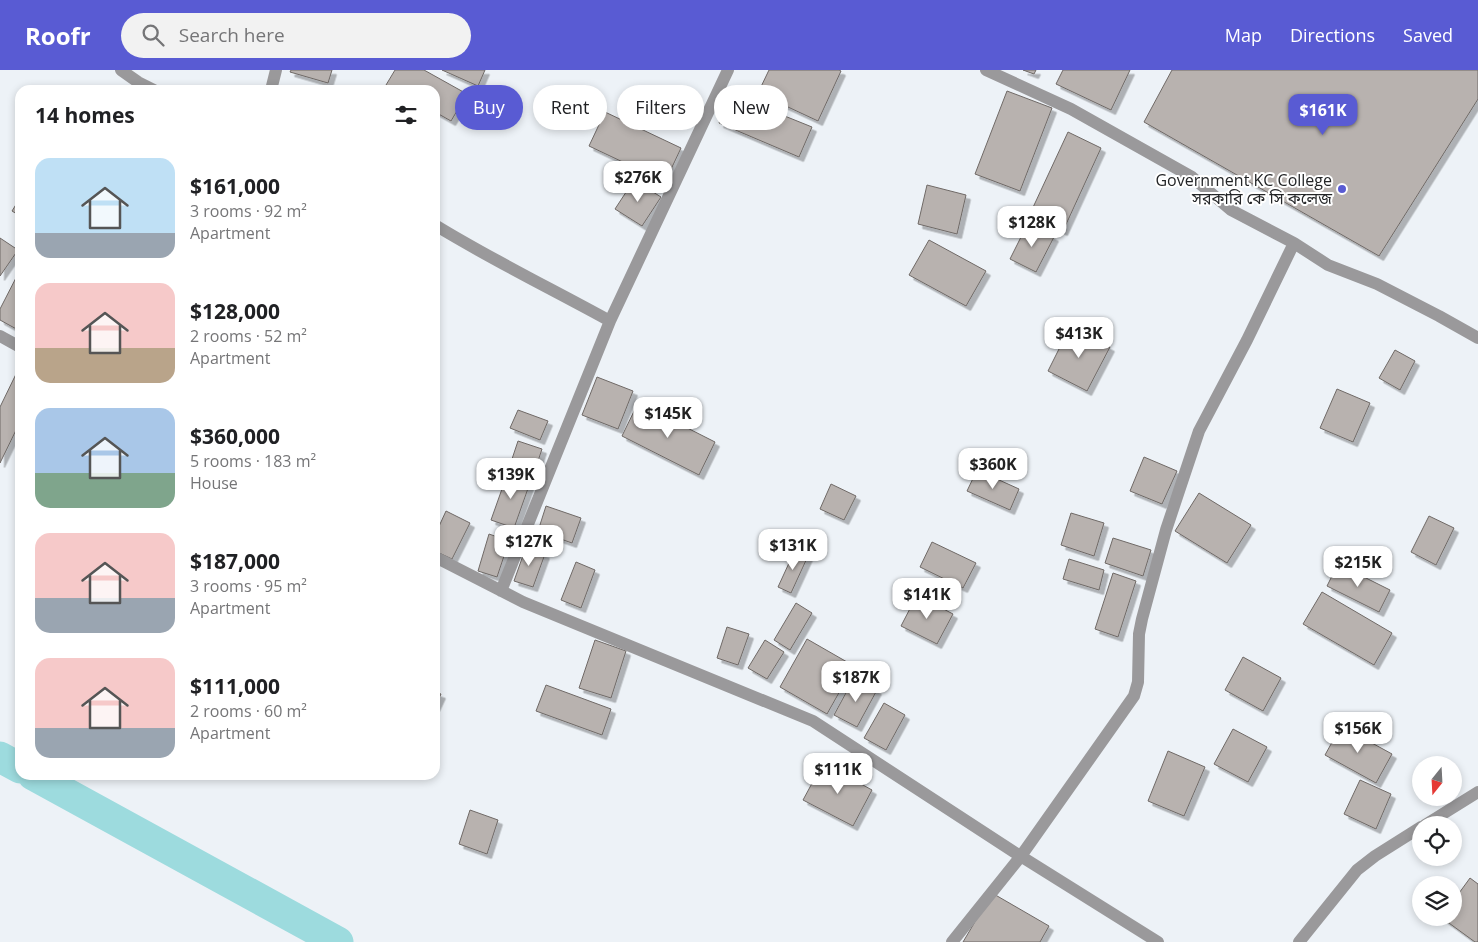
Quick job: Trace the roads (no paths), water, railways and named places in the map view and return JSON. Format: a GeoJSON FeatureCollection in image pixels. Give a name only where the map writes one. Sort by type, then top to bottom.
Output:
{"type":"FeatureCollection","features":[{"type":"Feature","properties":{"kind":"street"},"geometry":{"type":"LineString","coordinates":[[121,70],[144,85]]}},
{"type":"Feature","properties":{"kind":"street"},"geometry":{"type":"LineString","coordinates":[[272,85],[276,70]]}},
{"type":"Feature","properties":{"kind":"street"},"geometry":{"type":"LineString","coordinates":[[501,591],[610,321],[728,70]]}},
{"type":"Feature","properties":{"kind":"street"},"geometry":{"type":"LineString","coordinates":[[986,70],[1071,109],[1184,172],[1231,210],[1294,243],[1328,264],[1377,284],[1478,338]]}},
{"type":"Feature","properties":{"kind":"street"},"geometry":{"type":"LineString","coordinates":[[440,228],[496,261],[543,284],[610,321]]}},
{"type":"Feature","properties":{"kind":"street"},"geometry":{"type":"LineString","coordinates":[[952,942],[1021,856],[1134,696],[1138,682],[1139,634],[1142,619],[1166,530],[1200,431],[1294,243]]}},
{"type":"Feature","properties":{"kind":"street"},"geometry":{"type":"LineString","coordinates":[[0,336],[15,344]]}},
{"type":"Feature","properties":{"kind":"street"},"geometry":{"type":"LineString","coordinates":[[440,560],[523,602],[813,722],[1158,942]]}},
{"type":"Feature","properties":{"kind":"street"},"geometry":{"type":"LineString","coordinates":[[1439,816],[1478,792]]}},
{"type":"Feature","properties":{"kind":"street"},"geometry":{"type":"LineString","coordinates":[[1299,942],[1357,870],[1412,833]]}},
{"type":"Feature","properties":{"kind":"waterway"},"geometry":{"type":"LineString","coordinates":[[0,757],[15,765]]}},
{"type":"Feature","properties":{"kind":"waterway"},"geometry":{"type":"LineString","coordinates":[[42,780],[338,942]]}},
{"type":"Feature","properties":{"kind":"place","name":"Government KC College সরকারি কে সি কলেজ"},"geometry":{"type":"Point","coordinates":[1342,189]}}]}
